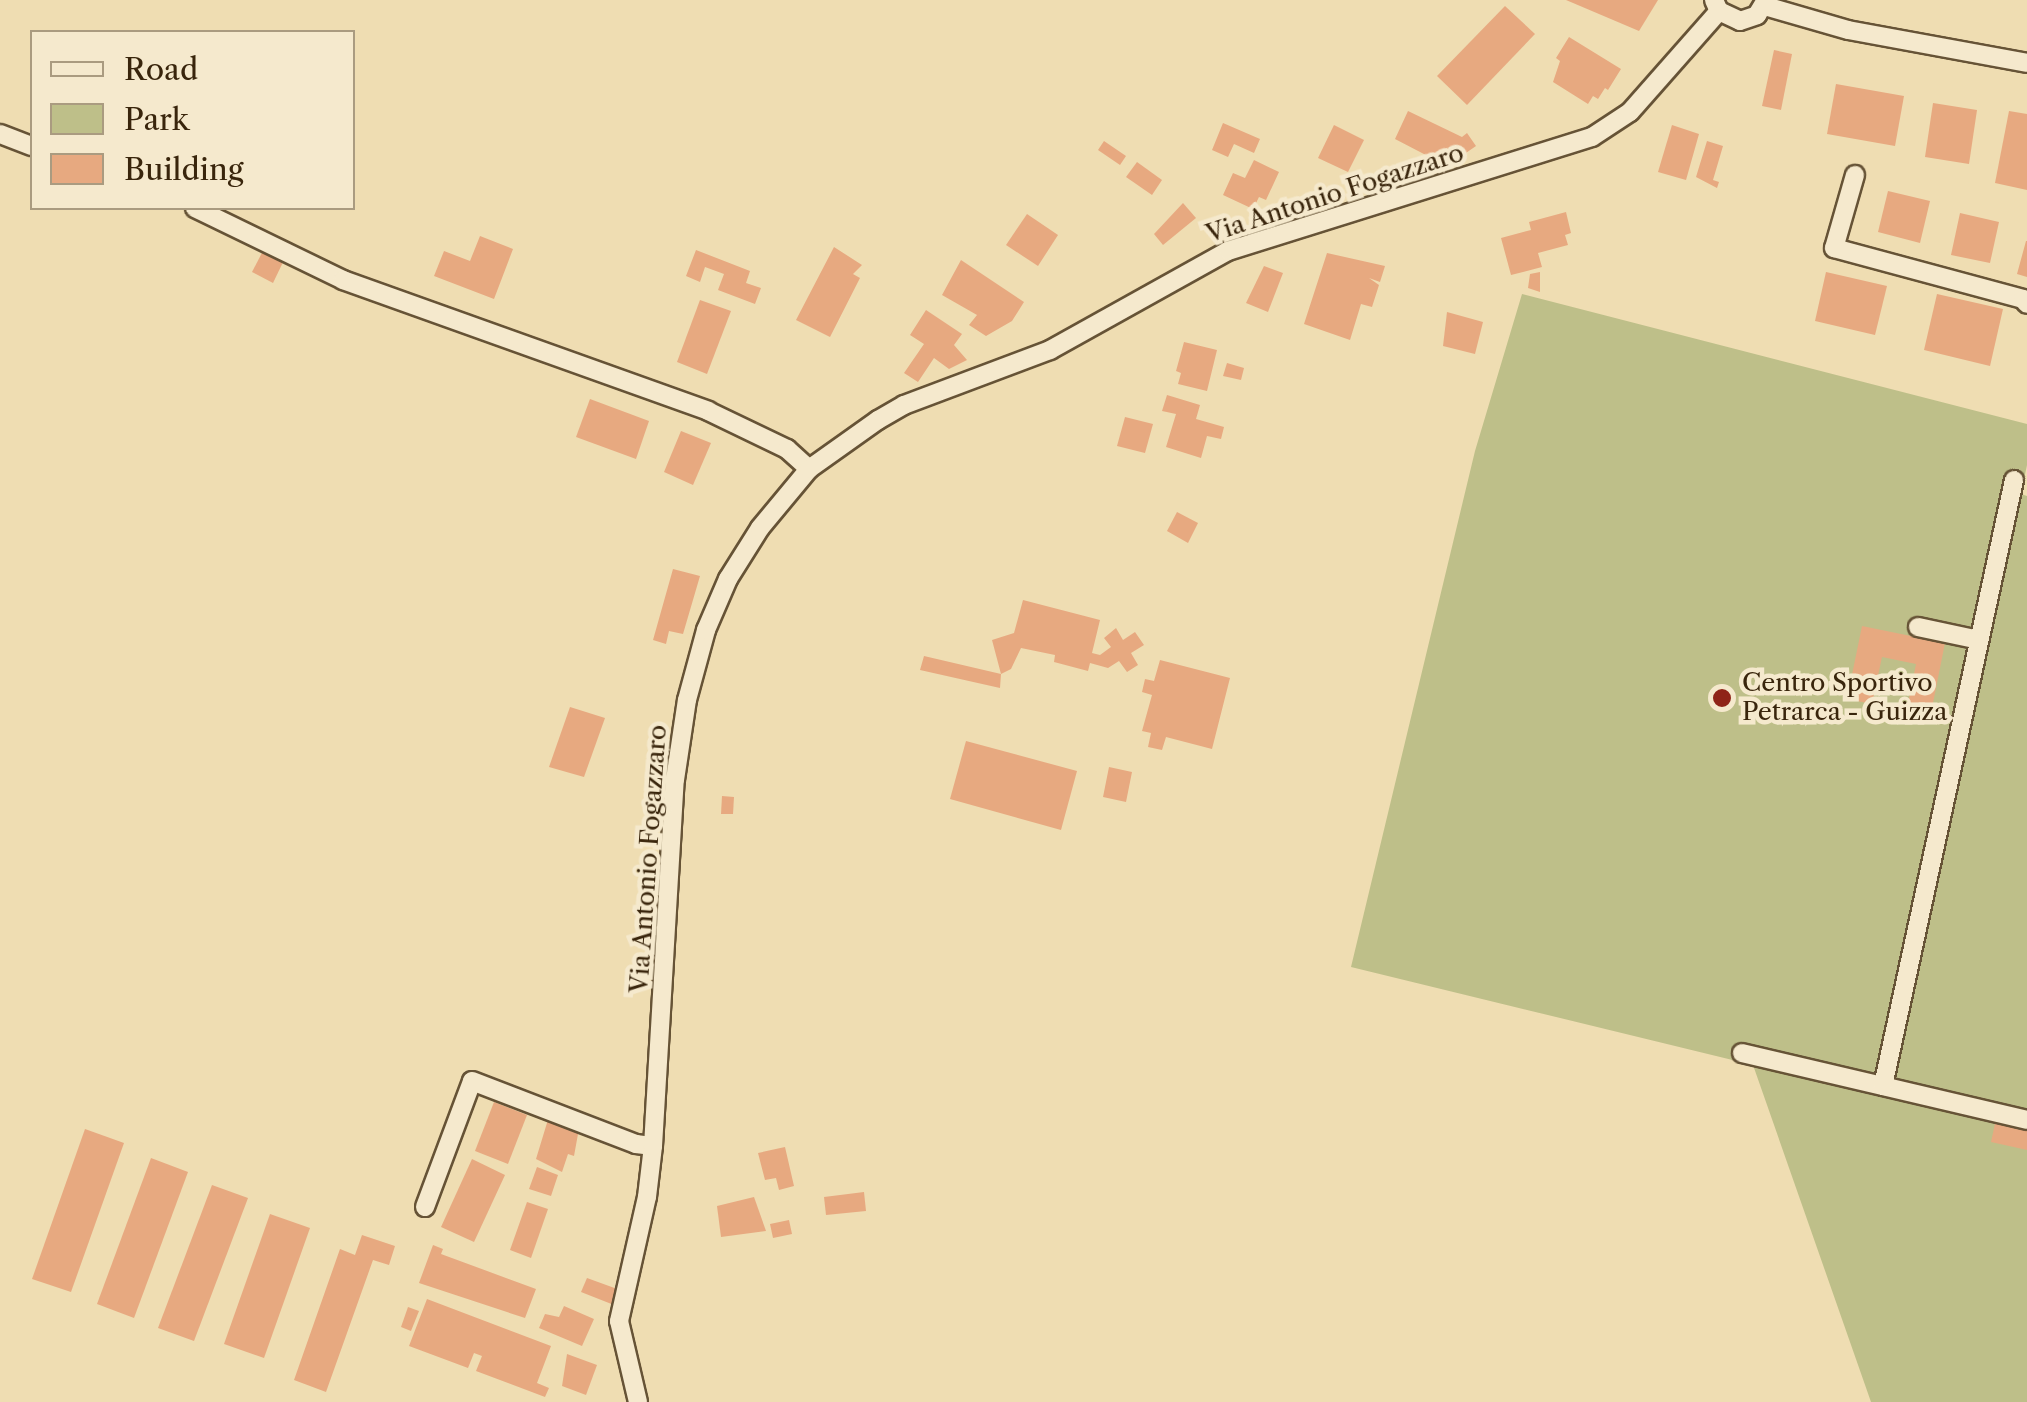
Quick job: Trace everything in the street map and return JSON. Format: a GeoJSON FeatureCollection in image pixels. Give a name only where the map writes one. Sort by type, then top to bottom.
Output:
{"type":"FeatureCollection","features":[{"type":"Feature","properties":{"kind":"street"},"geometry":{"type":"LineString","coordinates":[[1717,5],[1740,21],[1757,16],[1766,3],[1848,30],[2027,63]]}},
{"type":"Feature","properties":{"kind":"street","name":"Via Antonio Fogazzaro"},"geometry":{"type":"LineString","coordinates":[[638,1402],[619,1321],[647,1196],[653,1146],[673,804],[687,700],[706,630],[728,579],[760,528],[809,469],[904,405],[1050,350],[1228,251],[1592,137],[1630,112],[1717,5]]}},
{"type":"Feature","properties":{"kind":"street"},"geometry":{"type":"LineString","coordinates":[[0,134],[30,145]]}},
{"type":"Feature","properties":{"kind":"street"},"geometry":{"type":"LineString","coordinates":[[1856,175],[1834,248],[2022,298],[2027,304]]}},
{"type":"Feature","properties":{"kind":"street"},"geometry":{"type":"LineString","coordinates":[[199,210],[343,280],[708,411],[787,449],[809,469]]}},
{"type":"Feature","properties":{"kind":"street"},"geometry":{"type":"LineString","coordinates":[[1882,1086],[2014,480]]}},
{"type":"Feature","properties":{"kind":"street"},"geometry":{"type":"LineString","coordinates":[[1918,627],[1980,640]]}},
{"type":"Feature","properties":{"kind":"street"},"geometry":{"type":"LineString","coordinates":[[1742,1054],[2027,1120]]}},
{"type":"Feature","properties":{"kind":"street"},"geometry":{"type":"LineString","coordinates":[[426,1207],[472,1081],[636,1144],[653,1146]]}},
{"type":"Feature","properties":{"kind":"green space","name":"Centro Sportivo Petrarca - Guizza"},"geometry":{"type":"Polygon","coordinates":[[[1522,294],[2027,424],[2027,465],[2021,494],[2027,496],[2027,1402],[1871,1402],[1753,1065],[1351,967],[1475,451],[1522,294]]]}},
{"type":"Feature","properties":{"kind":"building"},"geometry":{"type":"Polygon","coordinates":[[[1566,0],[1658,0],[1639,31],[1566,0]]]}},
{"type":"Feature","properties":{"kind":"building"},"geometry":{"type":"Polygon","coordinates":[[[1505,6],[1535,34],[1467,105],[1437,76],[1505,6]]]}},
{"type":"Feature","properties":{"kind":"building"},"geometry":{"type":"Polygon","coordinates":[[[1569,37],[1621,69],[1608,90],[1605,88],[1598,99],[1593,96],[1588,104],[1553,82],[1560,61],[1556,58],[1569,37]]]}},
{"type":"Feature","properties":{"kind":"building"},"geometry":{"type":"Polygon","coordinates":[[[1774,50],[1792,54],[1781,110],[1762,106],[1774,50]]]}},
{"type":"Feature","properties":{"kind":"building"},"geometry":{"type":"Polygon","coordinates":[[[1836,84],[1904,96],[1895,146],[1827,134],[1836,84]]]}},
{"type":"Feature","properties":{"kind":"building"},"geometry":{"type":"Polygon","coordinates":[[[1933,103],[1977,110],[1969,164],[1925,157],[1933,103]]]}},
{"type":"Feature","properties":{"kind":"building"},"geometry":{"type":"Polygon","coordinates":[[[1408,111],[1462,137],[1467,133],[1476,146],[1447,166],[1395,139],[1408,111]]]}},
{"type":"Feature","properties":{"kind":"building"},"geometry":{"type":"Polygon","coordinates":[[[2009,111],[2027,114],[2027,190],[1995,183],[2009,111]]]}},
{"type":"Feature","properties":{"kind":"building"},"geometry":{"type":"Polygon","coordinates":[[[1223,123],[1260,139],[1254,153],[1234,144],[1228,157],[1212,150],[1223,123]]]}},
{"type":"Feature","properties":{"kind":"building"},"geometry":{"type":"Polygon","coordinates":[[[1334,125],[1364,140],[1348,172],[1318,158],[1334,125]]]}},
{"type":"Feature","properties":{"kind":"building"},"geometry":{"type":"Polygon","coordinates":[[[1672,125],[1699,134],[1686,180],[1658,172],[1672,125]]]}},
{"type":"Feature","properties":{"kind":"building"},"geometry":{"type":"Polygon","coordinates":[[[1104,141],[1126,156],[1120,165],[1098,150],[1104,141]]]}},
{"type":"Feature","properties":{"kind":"building"},"geometry":{"type":"Polygon","coordinates":[[[1707,141],[1723,146],[1713,180],[1719,182],[1717,188],[1696,177],[1707,141]]]}},
{"type":"Feature","properties":{"kind":"building"},"geometry":{"type":"Polygon","coordinates":[[[1254,160],[1279,172],[1266,200],[1259,197],[1253,209],[1223,195],[1233,173],[1245,178],[1254,160]]]}},
{"type":"Feature","properties":{"kind":"building"},"geometry":{"type":"Polygon","coordinates":[[[1137,162],[1162,180],[1152,195],[1126,177],[1137,162]]]}},
{"type":"Feature","properties":{"kind":"building"},"geometry":{"type":"Polygon","coordinates":[[[1888,191],[1930,201],[1920,243],[1878,232],[1888,191]]]}},
{"type":"Feature","properties":{"kind":"building"},"geometry":{"type":"Polygon","coordinates":[[[1183,203],[1196,218],[1163,245],[1154,234],[1183,203]]]}},
{"type":"Feature","properties":{"kind":"building"},"geometry":{"type":"Polygon","coordinates":[[[1566,212],[1571,233],[1565,235],[1568,245],[1538,253],[1542,267],[1511,275],[1501,238],[1531,230],[1529,222],[1566,212]]]}},
{"type":"Feature","properties":{"kind":"building"},"geometry":{"type":"Polygon","coordinates":[[[1960,213],[1999,222],[1990,263],[1951,255],[1960,213]]]}},
{"type":"Feature","properties":{"kind":"building"},"geometry":{"type":"Polygon","coordinates":[[[1027,214],[1058,235],[1038,266],[1006,245],[1027,214]]]}},
{"type":"Feature","properties":{"kind":"building"},"geometry":{"type":"Polygon","coordinates":[[[480,236],[513,249],[494,299],[434,276],[444,251],[470,261],[480,236]]]}},
{"type":"Feature","properties":{"kind":"building"},"geometry":{"type":"Polygon","coordinates":[[[2027,241],[2027,277],[2017,274],[2027,241]]]}},
{"type":"Feature","properties":{"kind":"building"},"geometry":{"type":"Polygon","coordinates":[[[265,247],[285,258],[273,283],[252,272],[265,247]]]}},
{"type":"Feature","properties":{"kind":"building"},"geometry":{"type":"Polygon","coordinates":[[[834,247],[862,265],[853,274],[860,278],[830,337],[796,320],[834,247]]]}},
{"type":"Feature","properties":{"kind":"building"},"geometry":{"type":"Polygon","coordinates":[[[696,250],[750,271],[746,283],[761,288],[755,304],[718,290],[724,274],[705,267],[700,282],[686,276],[696,250]]]}},
{"type":"Feature","properties":{"kind":"building"},"geometry":{"type":"Polygon","coordinates":[[[1327,253],[1385,266],[1380,282],[1369,278],[1379,285],[1372,307],[1361,304],[1350,340],[1304,324],[1327,253]]]}},
{"type":"Feature","properties":{"kind":"building"},"geometry":{"type":"Polygon","coordinates":[[[961,260],[1024,302],[1012,321],[986,336],[969,325],[977,315],[942,295],[961,260]]]}},
{"type":"Feature","properties":{"kind":"building"},"geometry":{"type":"Polygon","coordinates":[[[1264,266],[1283,273],[1268,312],[1246,303],[1264,266]]]}},
{"type":"Feature","properties":{"kind":"building"},"geometry":{"type":"Polygon","coordinates":[[[1540,272],[1540,292],[1528,288],[1530,274],[1540,272]]]}},
{"type":"Feature","properties":{"kind":"building"},"geometry":{"type":"Polygon","coordinates":[[[1826,272],[1887,286],[1875,335],[1815,321],[1826,272]]]}},
{"type":"Feature","properties":{"kind":"building"},"geometry":{"type":"Polygon","coordinates":[[[1937,294],[2003,309],[1990,366],[1924,350],[1937,294]]]}},
{"type":"Feature","properties":{"kind":"building"},"geometry":{"type":"Polygon","coordinates":[[[700,300],[731,311],[707,374],[677,362],[700,300]]]}},
{"type":"Feature","properties":{"kind":"building"},"geometry":{"type":"Polygon","coordinates":[[[926,310],[962,334],[954,345],[967,360],[949,369],[934,358],[918,382],[904,373],[924,344],[910,335],[926,310]]]}},
{"type":"Feature","properties":{"kind":"building"},"geometry":{"type":"Polygon","coordinates":[[[1447,312],[1483,322],[1475,354],[1443,346],[1447,312]]]}},
{"type":"Feature","properties":{"kind":"building"},"geometry":{"type":"Polygon","coordinates":[[[1184,342],[1217,350],[1207,391],[1178,384],[1181,373],[1176,371],[1184,342]]]}},
{"type":"Feature","properties":{"kind":"building"},"geometry":{"type":"Polygon","coordinates":[[[1227,363],[1244,368],[1241,380],[1223,376],[1227,363]]]}},
{"type":"Feature","properties":{"kind":"building"},"geometry":{"type":"Polygon","coordinates":[[[1167,395],[1200,405],[1196,419],[1224,427],[1221,439],[1207,436],[1201,458],[1166,447],[1176,414],[1162,411],[1167,395]]]}},
{"type":"Feature","properties":{"kind":"building"},"geometry":{"type":"Polygon","coordinates":[[[590,399],[649,421],[636,459],[576,437],[590,399]]]}},
{"type":"Feature","properties":{"kind":"building"},"geometry":{"type":"Polygon","coordinates":[[[1125,417],[1153,424],[1145,453],[1117,446],[1125,417]]]}},
{"type":"Feature","properties":{"kind":"building"},"geometry":{"type":"Polygon","coordinates":[[[681,431],[711,443],[693,485],[664,472],[681,431]]]}},
{"type":"Feature","properties":{"kind":"building"},"geometry":{"type":"Polygon","coordinates":[[[1177,512],[1198,523],[1188,543],[1167,531],[1177,512]]]}},
{"type":"Feature","properties":{"kind":"building"},"geometry":{"type":"Polygon","coordinates":[[[673,569],[700,576],[683,634],[669,631],[666,644],[653,640],[673,569]]]}},
{"type":"Feature","properties":{"kind":"building"},"geometry":{"type":"Polygon","coordinates":[[[1023,600],[1100,620],[1092,653],[1100,655],[1111,647],[1104,638],[1116,628],[1123,640],[1135,632],[1144,645],[1131,653],[1138,665],[1127,672],[1119,661],[1108,668],[1090,663],[1088,671],[1054,662],[1055,655],[1021,648],[1011,669],[1001,674],[992,640],[1014,633],[1023,600]]]}},
{"type":"Feature","properties":{"kind":"building"},"geometry":{"type":"Polygon","coordinates":[[[1862,626],[1945,643],[1930,718],[1906,713],[1916,664],[1882,657],[1872,704],[1847,699],[1862,626]]]}},
{"type":"Feature","properties":{"kind":"building"},"geometry":{"type":"Polygon","coordinates":[[[924,656],[1001,674],[1000,688],[920,670],[924,656]]]}},
{"type":"Feature","properties":{"kind":"building"},"geometry":{"type":"Polygon","coordinates":[[[1160,660],[1230,678],[1212,749],[1166,737],[1162,750],[1148,747],[1151,733],[1142,731],[1152,695],[1142,692],[1145,679],[1154,681],[1160,660]]]}},
{"type":"Feature","properties":{"kind":"building"},"geometry":{"type":"Polygon","coordinates":[[[570,707],[605,718],[584,777],[549,767],[570,707]]]}},
{"type":"Feature","properties":{"kind":"building"},"geometry":{"type":"Polygon","coordinates":[[[966,741],[1077,771],[1061,830],[950,799],[966,741]]]}},
{"type":"Feature","properties":{"kind":"building"},"geometry":{"type":"Polygon","coordinates":[[[1109,767],[1132,772],[1126,802],[1103,797],[1109,767]]]}},
{"type":"Feature","properties":{"kind":"building"},"geometry":{"type":"Polygon","coordinates":[[[722,796],[734,797],[733,814],[721,814],[722,796]]]}},
{"type":"Feature","properties":{"kind":"building"},"geometry":{"type":"Polygon","coordinates":[[[494,1102],[527,1115],[508,1164],[475,1151],[494,1102]]]}},
{"type":"Feature","properties":{"kind":"building"},"geometry":{"type":"Polygon","coordinates":[[[550,1113],[580,1123],[574,1156],[568,1154],[562,1172],[536,1159],[550,1113]]]}},
{"type":"Feature","properties":{"kind":"building"},"geometry":{"type":"Polygon","coordinates":[[[1996,1119],[2027,1126],[2027,1150],[1991,1142],[1996,1119]]]}},
{"type":"Feature","properties":{"kind":"building"},"geometry":{"type":"Polygon","coordinates":[[[85,1129],[124,1143],[71,1292],[32,1279],[85,1129]]]}},
{"type":"Feature","properties":{"kind":"building"},"geometry":{"type":"Polygon","coordinates":[[[785,1147],[794,1186],[779,1190],[776,1178],[765,1180],[758,1153],[785,1147]]]}},
{"type":"Feature","properties":{"kind":"building"},"geometry":{"type":"Polygon","coordinates":[[[151,1158],[188,1172],[134,1318],[97,1304],[151,1158]]]}},
{"type":"Feature","properties":{"kind":"building"},"geometry":{"type":"Polygon","coordinates":[[[472,1159],[505,1175],[474,1242],[441,1227],[472,1159]]]}},
{"type":"Feature","properties":{"kind":"building"},"geometry":{"type":"Polygon","coordinates":[[[537,1167],[558,1175],[551,1196],[529,1189],[537,1167]]]}},
{"type":"Feature","properties":{"kind":"building"},"geometry":{"type":"Polygon","coordinates":[[[212,1185],[248,1198],[194,1341],[158,1328],[212,1185]]]}},
{"type":"Feature","properties":{"kind":"building"},"geometry":{"type":"Polygon","coordinates":[[[864,1192],[866,1211],[826,1215],[824,1197],[864,1192]]]}},
{"type":"Feature","properties":{"kind":"building"},"geometry":{"type":"Polygon","coordinates":[[[754,1197],[766,1231],[721,1237],[717,1206],[754,1197]]]}},
{"type":"Feature","properties":{"kind":"building"},"geometry":{"type":"Polygon","coordinates":[[[527,1202],[548,1209],[531,1258],[510,1250],[527,1202]]]}},
{"type":"Feature","properties":{"kind":"building"},"geometry":{"type":"Polygon","coordinates":[[[270,1214],[310,1228],[264,1358],[224,1344],[270,1214]]]}},
{"type":"Feature","properties":{"kind":"building"},"geometry":{"type":"Polygon","coordinates":[[[789,1220],[792,1234],[773,1238],[770,1224],[789,1220]]]}},
{"type":"Feature","properties":{"kind":"building"},"geometry":{"type":"Polygon","coordinates":[[[362,1235],[395,1246],[389,1265],[373,1260],[326,1392],[294,1380],[340,1249],[355,1255],[362,1235]]]}},
{"type":"Feature","properties":{"kind":"building"},"geometry":{"type":"Polygon","coordinates":[[[433,1245],[443,1249],[441,1254],[536,1289],[525,1318],[419,1283],[433,1245]]]}},
{"type":"Feature","properties":{"kind":"building"},"geometry":{"type":"Polygon","coordinates":[[[587,1278],[620,1290],[614,1305],[581,1292],[587,1278]]]}},
{"type":"Feature","properties":{"kind":"building"},"geometry":{"type":"Polygon","coordinates":[[[427,1299],[551,1346],[537,1383],[549,1388],[545,1397],[476,1371],[482,1356],[474,1353],[468,1368],[409,1346],[427,1299]]]}},
{"type":"Feature","properties":{"kind":"building"},"geometry":{"type":"Polygon","coordinates":[[[564,1306],[594,1319],[582,1346],[539,1328],[545,1314],[559,1317],[564,1306]]]}},
{"type":"Feature","properties":{"kind":"building"},"geometry":{"type":"Polygon","coordinates":[[[408,1307],[419,1311],[411,1331],[401,1327],[408,1307]]]}},
{"type":"Feature","properties":{"kind":"building"},"geometry":{"type":"Polygon","coordinates":[[[567,1354],[597,1365],[586,1395],[562,1386],[567,1354]]]}},
{"type":"Feature","properties":{"kind":"place","name":"Centro Sportivo Petrarca - Guizza"},"geometry":{"type":"Point","coordinates":[1722,698]}}]}
